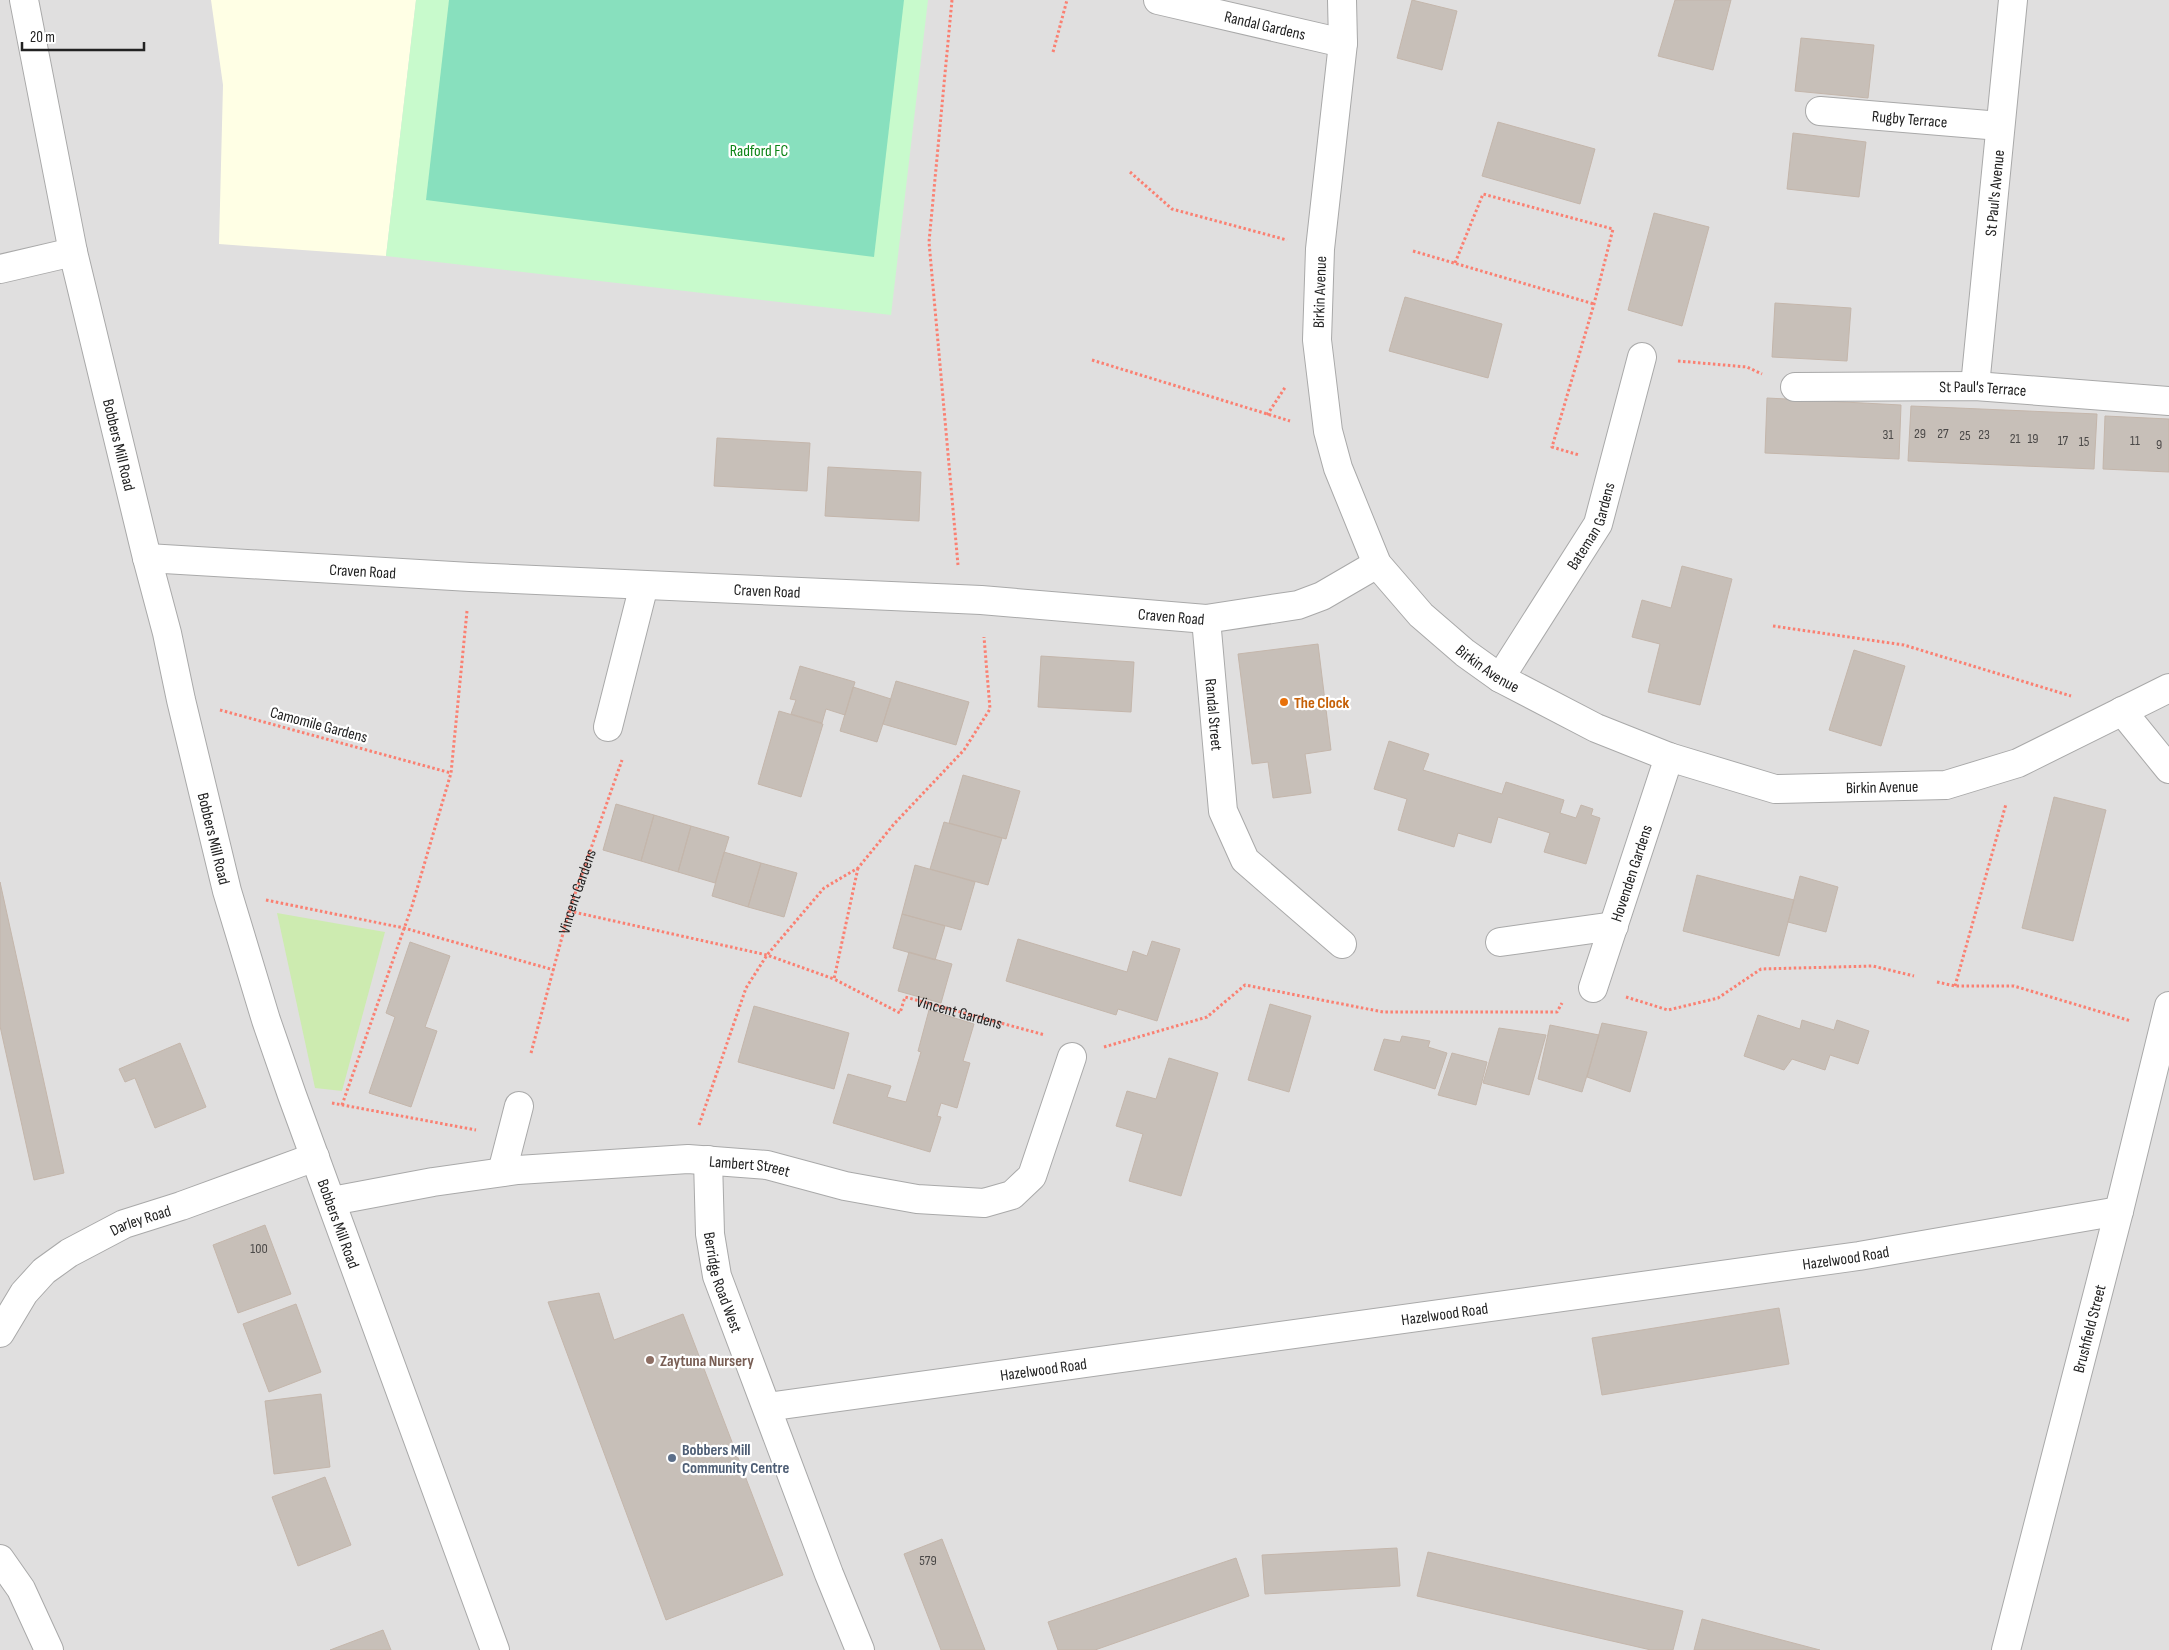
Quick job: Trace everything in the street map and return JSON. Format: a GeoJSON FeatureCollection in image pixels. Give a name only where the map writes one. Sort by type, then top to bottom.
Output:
{"type":"FeatureCollection","features":[{"type":"Feature","properties":{"kind":"street","name":"Bobbers Mill Road"},"geometry":{"type":"LineString","coordinates":[[24,0],[73,252],[167,633],[227,892],[266,1020],[292,1095],[495,1650]]}},
{"type":"Feature","properties":{"kind":"street","name":"Randal Gardens"},"geometry":{"type":"LineString","coordinates":[[1158,0],[1343,43]]}},
{"type":"Feature","properties":{"kind":"street","name":"Birkin Avenue"},"geometry":{"type":"LineString","coordinates":[[1342,0],[1343,43],[1320,249],[1317,340],[1328,431],[1338,468],[1377,564],[1421,615],[1465,653],[1500,678],[1596,728],[1669,757],[1775,789],[1946,785],[2018,763],[2169,688]]}},
{"type":"Feature","properties":{"kind":"street","name":"St Paul's Avenue"},"geometry":{"type":"LineString","coordinates":[[1975,386],[2012,0]]}},
{"type":"Feature","properties":{"kind":"street","name":"Rugby Terrace"},"geometry":{"type":"LineString","coordinates":[[1820,111],[2000,126]]}},
{"type":"Feature","properties":{"kind":"street"},"geometry":{"type":"LineString","coordinates":[[0,269],[73,252]]}},
{"type":"Feature","properties":{"kind":"street","name":"Bateman Gardens"},"geometry":{"type":"LineString","coordinates":[[1500,678],[1598,524],[1642,357]]}},
{"type":"Feature","properties":{"kind":"street","name":"St Paul's Terrace"},"geometry":{"type":"LineString","coordinates":[[1795,387],[1975,386],[2169,401]]}},
{"type":"Feature","properties":{"kind":"street","name":"Craven Road"},"geometry":{"type":"LineString","coordinates":[[147,558],[644,586],[971,600],[1206,619],[1298,605],[1322,596],[1377,564]]}},
{"type":"Feature","properties":{"kind":"street"},"geometry":{"type":"LineString","coordinates":[[608,727],[644,586]]}},
{"type":"Feature","properties":{"kind":"street","name":"Randal Street"},"geometry":{"type":"LineString","coordinates":[[1206,619],[1223,811],[1245,860],[1342,944]]}},
{"type":"Feature","properties":{"kind":"street"},"geometry":{"type":"LineString","coordinates":[[2122,711],[2169,769]]}},
{"type":"Feature","properties":{"kind":"street","name":"Hovenden Gardens"},"geometry":{"type":"LineString","coordinates":[[1593,988],[1669,757]]}},
{"type":"Feature","properties":{"kind":"street"},"geometry":{"type":"LineString","coordinates":[[1500,942],[1614,926]]}},
{"type":"Feature","properties":{"kind":"street","name":"Brushfield Street"},"geometry":{"type":"LineString","coordinates":[[2006,1650],[2119,1211],[2166,1018]]}},
{"type":"Feature","properties":{"kind":"street","name":"Lambert Street"},"geometry":{"type":"LineString","coordinates":[[332,1201],[433,1182],[502,1172],[698,1160],[767,1165],[845,1186],[916,1199],[984,1203],[1012,1195],[1032,1176],[1084,1053]]}},
{"type":"Feature","properties":{"kind":"street"},"geometry":{"type":"LineString","coordinates":[[502,1172],[519,1106]]}},
{"type":"Feature","properties":{"kind":"street","name":"Darley Road"},"geometry":{"type":"LineString","coordinates":[[0,1333],[24,1293],[44,1271],[68,1253],[124,1224],[181,1206],[315,1157]]}},
{"type":"Feature","properties":{"kind":"street","name":"Berridge Road West"},"geometry":{"type":"LineString","coordinates":[[698,1160],[717,1276],[829,1574],[860,1650]]}},
{"type":"Feature","properties":{"kind":"street","name":"Hazelwood Road"},"geometry":{"type":"LineString","coordinates":[[767,1407],[1859,1256],[2119,1211]]}},
{"type":"Feature","properties":{"kind":"street"},"geometry":{"type":"LineString","coordinates":[[0,1559],[21,1588],[49,1650]]}},
{"type":"Feature","properties":{"kind":"path"},"geometry":{"type":"LineString","coordinates":[[698,1160],[746,988],[767,955],[824,888],[858,868],[894,824],[964,750],[990,709],[971,600],[929,242],[952,0]]}},
{"type":"Feature","properties":{"kind":"path"},"geometry":{"type":"LineString","coordinates":[[1053,52],[1067,0]]}},
{"type":"Feature","properties":{"kind":"path"},"geometry":{"type":"LineString","coordinates":[[1130,172],[1172,209],[1320,249]]}},
{"type":"Feature","properties":{"kind":"path"},"geometry":{"type":"LineString","coordinates":[[1455,263],[1483,194],[1613,229],[1594,304],[1552,447],[1613,464]]}},
{"type":"Feature","properties":{"kind":"path"},"geometry":{"type":"LineString","coordinates":[[1413,251],[1594,304]]}},
{"type":"Feature","properties":{"kind":"path"},"geometry":{"type":"LineString","coordinates":[[1642,357],[1746,367],[1795,387]]}},
{"type":"Feature","properties":{"kind":"path"},"geometry":{"type":"LineString","coordinates":[[1092,360],[1267,415],[1328,431]]}},
{"type":"Feature","properties":{"kind":"path"},"geometry":{"type":"LineString","coordinates":[[342,1104],[404,928],[451,773],[470,577]]}},
{"type":"Feature","properties":{"kind":"path"},"geometry":{"type":"LineString","coordinates":[[1773,626],[1904,645],[2122,711]]}},
{"type":"Feature","properties":{"kind":"path","name":"Camomile Gardens"},"geometry":{"type":"LineString","coordinates":[[181,700],[451,773]]}},
{"type":"Feature","properties":{"kind":"path","name":"Vincent Gardens"},"geometry":{"type":"LineString","coordinates":[[531,1053],[569,911],[625,752]]}},
{"type":"Feature","properties":{"kind":"path"},"geometry":{"type":"LineString","coordinates":[[1955,986],[2018,763]]}},
{"type":"Feature","properties":{"kind":"path"},"geometry":{"type":"LineString","coordinates":[[569,911],[767,955],[834,979],[858,868]]}},
{"type":"Feature","properties":{"kind":"path"},"geometry":{"type":"LineString","coordinates":[[227,892],[404,928],[554,970]]}},
{"type":"Feature","properties":{"kind":"path"},"geometry":{"type":"LineString","coordinates":[[1084,1053],[1207,1017],[1245,985],[1383,1012],[1557,1012],[1564,1000],[1593,988],[1668,1010],[1718,998],[1761,969],[1873,966],[1914,976]]}},
{"type":"Feature","properties":{"kind":"path","name":"Vincent Gardens"},"geometry":{"type":"LineString","coordinates":[[834,979],[900,1013],[905,997],[1047,1036]]}},
{"type":"Feature","properties":{"kind":"path"},"geometry":{"type":"LineString","coordinates":[[1937,982],[1955,986],[2014,986],[2166,1018]]}},
{"type":"Feature","properties":{"kind":"path"},"geometry":{"type":"LineString","coordinates":[[292,1095],[511,1137]]}},
{"type":"Feature","properties":{"kind":"shaded area"},"geometry":{"type":"Polygon","coordinates":[[[0,0],[2169,0],[2169,1650],[0,1650],[0,0]]]}},
{"type":"Feature","properties":{"kind":"shaded area"},"geometry":{"type":"Polygon","coordinates":[[[211,0],[416,0],[386,256],[219,244],[223,85],[211,0]]]}},
{"type":"Feature","properties":{"kind":"green space","name":"Radford FC"},"geometry":{"type":"Polygon","coordinates":[[[416,0],[928,0],[891,315],[386,256],[416,0]]]}},
{"type":"Feature","properties":{"kind":"green space","name":"Radford FC"},"geometry":{"type":"Polygon","coordinates":[[[449,0],[904,0],[874,257],[426,200],[449,0]]]}},
{"type":"Feature","properties":{"kind":"green space"},"geometry":{"type":"Polygon","coordinates":[[[277,913],[385,932],[342,1091],[315,1088],[277,913]]]}},
{"type":"Feature","properties":{"kind":"building"},"geometry":{"type":"Polygon","coordinates":[[[1412,0],[1457,11],[1442,70],[1397,58],[1412,0]]]}},
{"type":"Feature","properties":{"kind":"building"},"geometry":{"type":"Polygon","coordinates":[[[1675,0],[1731,0],[1713,70],[1658,56],[1675,0]]]}},
{"type":"Feature","properties":{"kind":"building"},"geometry":{"type":"Polygon","coordinates":[[[1801,38],[1874,45],[1868,98],[1795,91],[1801,38]]]}},
{"type":"Feature","properties":{"kind":"building"},"geometry":{"type":"Polygon","coordinates":[[[1498,122],[1595,149],[1580,204],[1482,176],[1498,122]]]}},
{"type":"Feature","properties":{"kind":"building"},"geometry":{"type":"Polygon","coordinates":[[[1793,133],[1866,142],[1859,197],[1787,189],[1793,133]]]}},
{"type":"Feature","properties":{"kind":"building"},"geometry":{"type":"Polygon","coordinates":[[[1654,213],[1709,227],[1682,326],[1628,310],[1654,213]]]}},
{"type":"Feature","properties":{"kind":"building"},"geometry":{"type":"Polygon","coordinates":[[[1405,297],[1502,324],[1488,378],[1389,351],[1405,297]]]}},
{"type":"Feature","properties":{"kind":"building"},"geometry":{"type":"Polygon","coordinates":[[[1775,303],[1851,308],[1847,361],[1772,357],[1775,303]]]}},
{"type":"Feature","properties":{"kind":"building"},"geometry":{"type":"Polygon","coordinates":[[[1767,398],[1901,405],[1899,459],[1765,453],[1767,398]]]}},
{"type":"Feature","properties":{"kind":"building"},"geometry":{"type":"Polygon","coordinates":[[[1911,406],[2097,414],[2094,469],[1908,461],[1911,406]]]}},
{"type":"Feature","properties":{"kind":"building"},"geometry":{"type":"Polygon","coordinates":[[[2105,416],[2169,419],[2169,472],[2103,469],[2105,416]]]}},
{"type":"Feature","properties":{"kind":"building"},"geometry":{"type":"Polygon","coordinates":[[[717,438],[810,443],[807,491],[714,486],[717,438]]]}},
{"type":"Feature","properties":{"kind":"building"},"geometry":{"type":"Polygon","coordinates":[[[828,467],[921,472],[919,521],[825,516],[828,467]]]}},
{"type":"Feature","properties":{"kind":"building"},"geometry":{"type":"Polygon","coordinates":[[[1682,566],[1732,579],[1700,705],[1648,692],[1660,644],[1632,637],[1642,600],[1671,608],[1682,566]]]}},
{"type":"Feature","properties":{"kind":"building","name":"The Clock"},"geometry":{"type":"Polygon","coordinates":[[[1318,644],[1331,750],[1305,754],[1311,793],[1273,798],[1268,762],[1252,764],[1238,654],[1318,644]]]}},
{"type":"Feature","properties":{"kind":"building"},"geometry":{"type":"Polygon","coordinates":[[[1854,650],[1905,666],[1881,746],[1829,730],[1854,650]]]}},
{"type":"Feature","properties":{"kind":"building"},"geometry":{"type":"Polygon","coordinates":[[[1041,656],[1134,662],[1131,712],[1038,707],[1041,656]]]}},
{"type":"Feature","properties":{"kind":"building"},"geometry":{"type":"Polygon","coordinates":[[[800,666],[855,682],[845,715],[826,709],[822,723],[791,714],[796,700],[790,699],[800,666]]]}},
{"type":"Feature","properties":{"kind":"building"},"geometry":{"type":"Polygon","coordinates":[[[896,681],[969,702],[956,745],[883,724],[896,681]]]}},
{"type":"Feature","properties":{"kind":"building"},"geometry":{"type":"Polygon","coordinates":[[[853,687],[891,699],[877,742],[840,731],[853,687]]]}},
{"type":"Feature","properties":{"kind":"building"},"geometry":{"type":"Polygon","coordinates":[[[779,711],[823,724],[801,797],[758,784],[779,711]]]}},
{"type":"Feature","properties":{"kind":"building"},"geometry":{"type":"Polygon","coordinates":[[[1389,741],[1429,754],[1423,770],[1502,794],[1506,782],[1564,800],[1560,813],[1576,818],[1581,805],[1593,809],[1591,815],[1600,818],[1586,864],[1544,852],[1550,833],[1498,817],[1491,843],[1458,833],[1454,847],[1398,830],[1407,799],[1374,789],[1389,741]]]}},
{"type":"Feature","properties":{"kind":"building"},"geometry":{"type":"Polygon","coordinates":[[[963,775],[1020,791],[1006,839],[949,823],[963,775]]]}},
{"type":"Feature","properties":{"kind":"building"},"geometry":{"type":"Polygon","coordinates":[[[2054,797],[2106,810],[2073,941],[2022,928],[2054,797]]]}},
{"type":"Feature","properties":{"kind":"building"},"geometry":{"type":"Polygon","coordinates":[[[616,804],[654,815],[641,861],[603,850],[616,804]]]}},
{"type":"Feature","properties":{"kind":"building"},"geometry":{"type":"Polygon","coordinates":[[[654,815],[691,826],[678,872],[641,861],[654,815]]]}},
{"type":"Feature","properties":{"kind":"building"},"geometry":{"type":"Polygon","coordinates":[[[944,822],[1002,838],[988,885],[930,869],[944,822]]]}},
{"type":"Feature","properties":{"kind":"building"},"geometry":{"type":"Polygon","coordinates":[[[691,826],[729,837],[715,883],[678,872],[691,826]]]}},
{"type":"Feature","properties":{"kind":"building"},"geometry":{"type":"Polygon","coordinates":[[[724,852],[761,863],[748,907],[712,896],[724,852]]]}},
{"type":"Feature","properties":{"kind":"building"},"geometry":{"type":"Polygon","coordinates":[[[761,863],[797,873],[784,917],[748,907],[761,863]]]}},
{"type":"Feature","properties":{"kind":"building"},"geometry":{"type":"Polygon","coordinates":[[[915,865],[975,882],[961,930],[902,914],[915,865]]]}},
{"type":"Feature","properties":{"kind":"building"},"geometry":{"type":"Polygon","coordinates":[[[1697,875],[1794,900],[1779,956],[1683,931],[1697,875]]]}},
{"type":"Feature","properties":{"kind":"building"},"geometry":{"type":"Polygon","coordinates":[[[1800,876],[1838,887],[1826,932],[1788,922],[1800,876]]]}},
{"type":"Feature","properties":{"kind":"building"},"geometry":{"type":"Polygon","coordinates":[[[0,882],[64,1173],[34,1180],[0,1026],[0,882]]]}},
{"type":"Feature","properties":{"kind":"building"},"geometry":{"type":"Polygon","coordinates":[[[902,914],[945,926],[935,960],[893,948],[902,914]]]}},
{"type":"Feature","properties":{"kind":"building"},"geometry":{"type":"Polygon","coordinates":[[[1018,939],[1127,972],[1133,951],[1147,956],[1152,941],[1180,949],[1157,1021],[1118,1009],[1116,1015],[1006,981],[1018,939]]]}},
{"type":"Feature","properties":{"kind":"building"},"geometry":{"type":"Polygon","coordinates":[[[410,942],[450,956],[425,1027],[437,1031],[411,1107],[369,1093],[395,1017],[386,1013],[410,942]]]}},
{"type":"Feature","properties":{"kind":"building"},"geometry":{"type":"Polygon","coordinates":[[[909,952],[952,964],[941,1003],[898,991],[909,952]]]}},
{"type":"Feature","properties":{"kind":"building"},"geometry":{"type":"Polygon","coordinates":[[[1270,1004],[1311,1016],[1289,1092],[1248,1080],[1270,1004]]]}},
{"type":"Feature","properties":{"kind":"building"},"geometry":{"type":"Polygon","coordinates":[[[754,1006],[849,1033],[834,1089],[738,1062],[754,1006]]]}},
{"type":"Feature","properties":{"kind":"building"},"geometry":{"type":"Polygon","coordinates":[[[929,1010],[974,1024],[963,1061],[970,1063],[957,1108],[941,1103],[937,1116],[941,1117],[930,1152],[833,1123],[848,1074],[891,1086],[887,1097],[906,1102],[921,1052],[918,1051],[929,1010]]]}},
{"type":"Feature","properties":{"kind":"building"},"geometry":{"type":"Polygon","coordinates":[[[1758,1015],[1800,1029],[1802,1020],[1834,1030],[1837,1020],[1869,1031],[1858,1064],[1830,1055],[1825,1070],[1792,1059],[1784,1070],[1744,1056],[1758,1015]]]}},
{"type":"Feature","properties":{"kind":"building"},"geometry":{"type":"Polygon","coordinates":[[[1602,1023],[1647,1032],[1630,1092],[1587,1077],[1602,1023]]]}},
{"type":"Feature","properties":{"kind":"building"},"geometry":{"type":"Polygon","coordinates":[[[1550,1025],[1599,1035],[1582,1092],[1538,1079],[1550,1025]]]}},
{"type":"Feature","properties":{"kind":"building"},"geometry":{"type":"Polygon","coordinates":[[[1499,1028],[1546,1035],[1529,1095],[1483,1083],[1499,1028]]]}},
{"type":"Feature","properties":{"kind":"building"},"geometry":{"type":"Polygon","coordinates":[[[1402,1036],[1430,1041],[1428,1047],[1447,1053],[1435,1089],[1374,1070],[1384,1039],[1400,1042],[1402,1036]]]}},
{"type":"Feature","properties":{"kind":"building"},"geometry":{"type":"Polygon","coordinates":[[[180,1043],[206,1107],[155,1128],[135,1078],[125,1082],[119,1069],[180,1043]]]}},
{"type":"Feature","properties":{"kind":"building"},"geometry":{"type":"Polygon","coordinates":[[[1452,1053],[1487,1062],[1476,1105],[1438,1095],[1452,1053]]]}},
{"type":"Feature","properties":{"kind":"building"},"geometry":{"type":"Polygon","coordinates":[[[1169,1058],[1218,1073],[1181,1196],[1129,1181],[1143,1134],[1116,1126],[1127,1091],[1156,1099],[1169,1058]]]}},
{"type":"Feature","properties":{"kind":"building"},"geometry":{"type":"Polygon","coordinates":[[[265,1225],[291,1294],[238,1313],[213,1245],[265,1225]]]}},
{"type":"Feature","properties":{"kind":"building","name":"Bobbers Mill Community Centre"},"geometry":{"type":"Polygon","coordinates":[[[599,1293],[614,1340],[683,1314],[783,1575],[666,1620],[548,1302],[599,1293]]]}},
{"type":"Feature","properties":{"kind":"building"},"geometry":{"type":"Polygon","coordinates":[[[296,1304],[321,1372],[269,1392],[243,1324],[296,1304]]]}},
{"type":"Feature","properties":{"kind":"building"},"geometry":{"type":"Polygon","coordinates":[[[1779,1308],[1789,1364],[1602,1395],[1592,1338],[1779,1308]]]}},
{"type":"Feature","properties":{"kind":"building"},"geometry":{"type":"Polygon","coordinates":[[[321,1394],[330,1467],[274,1474],[265,1401],[321,1394]]]}},
{"type":"Feature","properties":{"kind":"building"},"geometry":{"type":"Polygon","coordinates":[[[325,1477],[351,1545],[298,1566],[272,1497],[325,1477]]]}},
{"type":"Feature","properties":{"kind":"building"},"geometry":{"type":"Polygon","coordinates":[[[942,1539],[985,1650],[941,1650],[904,1554],[942,1539]]]}},
{"type":"Feature","properties":{"kind":"building"},"geometry":{"type":"Polygon","coordinates":[[[1397,1548],[1400,1586],[1265,1594],[1262,1555],[1397,1548]]]}},
{"type":"Feature","properties":{"kind":"building"},"geometry":{"type":"Polygon","coordinates":[[[1428,1552],[1683,1611],[1673,1650],[1651,1650],[1417,1596],[1428,1552]]]}},
{"type":"Feature","properties":{"kind":"building"},"geometry":{"type":"Polygon","coordinates":[[[1236,1558],[1249,1596],[1095,1650],[1058,1650],[1048,1622],[1236,1558]]]}},
{"type":"Feature","properties":{"kind":"building"},"geometry":{"type":"Polygon","coordinates":[[[1702,1619],[1820,1650],[1694,1650],[1702,1619]]]}},
{"type":"Feature","properties":{"kind":"building"},"geometry":{"type":"Polygon","coordinates":[[[383,1630],[391,1650],[330,1650],[383,1630]]]}},
{"type":"Feature","properties":{"kind":"place","name":"The Clock"},"geometry":{"type":"Point","coordinates":[1284,702]}},
{"type":"Feature","properties":{"kind":"place","name":"Zaytuna Nursery"},"geometry":{"type":"Point","coordinates":[650,1360]}},
{"type":"Feature","properties":{"kind":"place","name":"Bobbers Mill Community Centre"},"geometry":{"type":"Point","coordinates":[672,1458]}}]}
